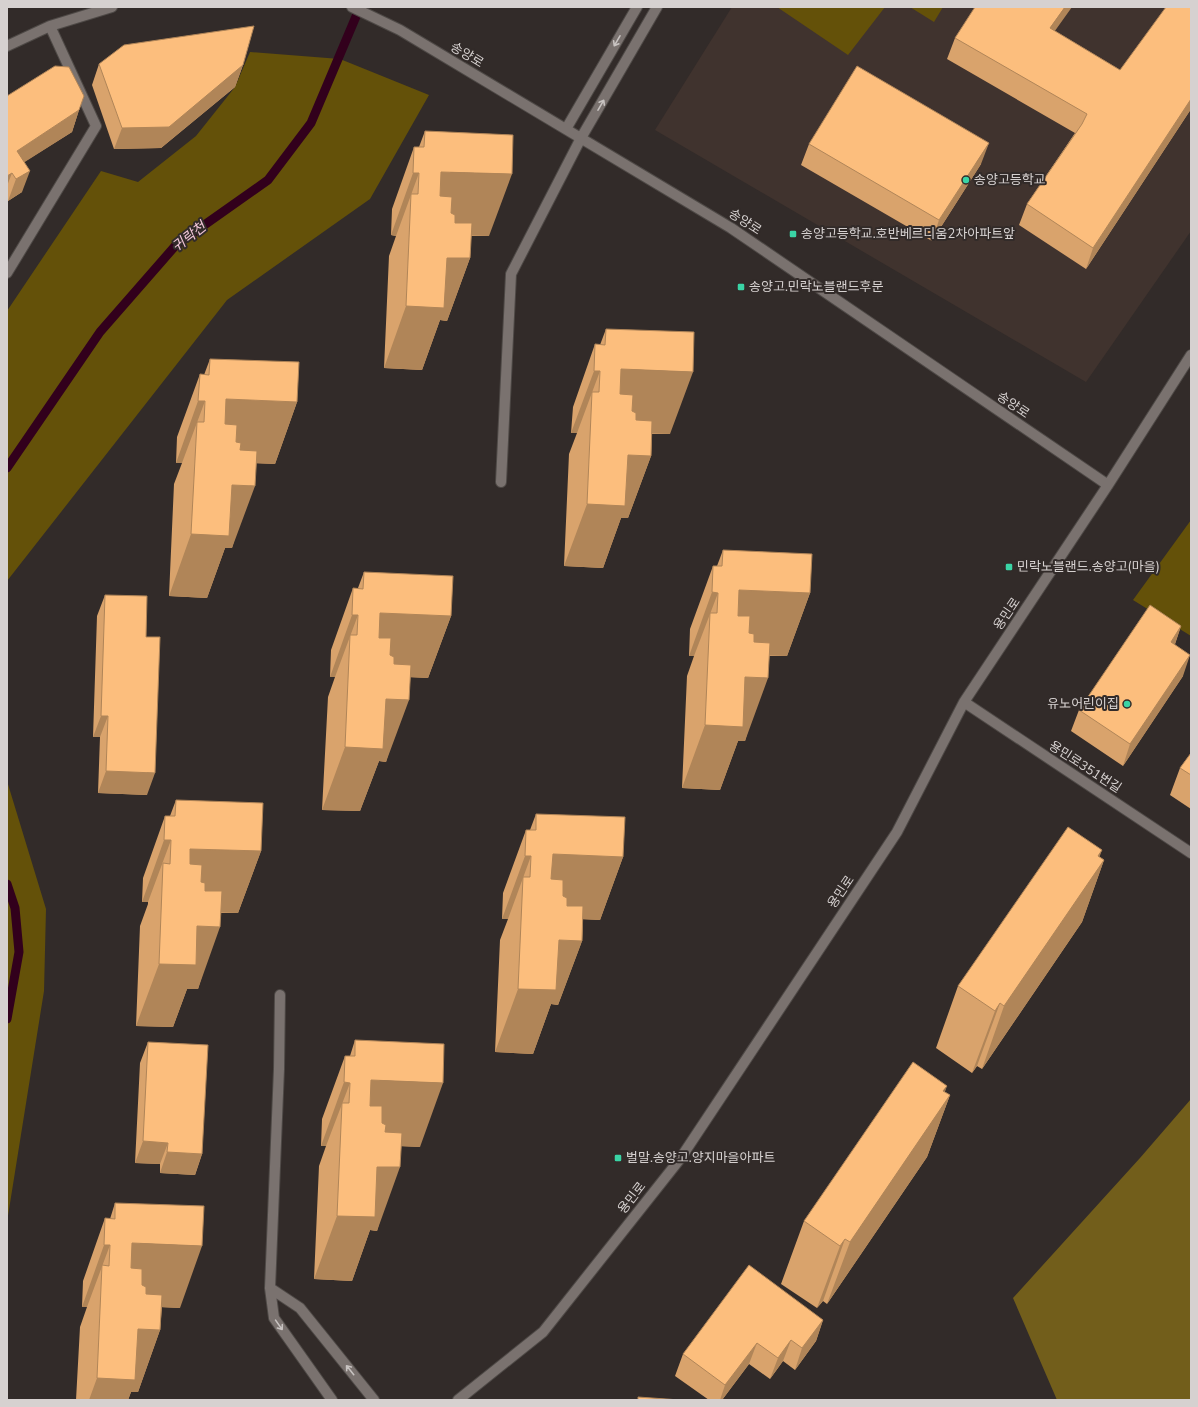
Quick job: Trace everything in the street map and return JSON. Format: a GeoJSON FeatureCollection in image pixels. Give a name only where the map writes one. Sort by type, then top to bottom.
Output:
{"type":"FeatureCollection","features":[{"type":"Feature","properties":{"kind":"street"},"geometry":{"type":"LineString","coordinates":[[7,46],[50,26],[112,7]]}},
{"type":"Feature","properties":{"kind":"street","name":"송양로"},"geometry":{"type":"LineString","coordinates":[[352,7],[400,30],[731,228],[1108,485]]}},
{"type":"Feature","properties":{"kind":"street"},"geometry":{"type":"LineString","coordinates":[[566,129],[637,7]]}},
{"type":"Feature","properties":{"kind":"street"},"geometry":{"type":"LineString","coordinates":[[501,482],[511,274],[581,138],[657,7]]}},
{"type":"Feature","properties":{"kind":"street"},"geometry":{"type":"LineString","coordinates":[[7,273],[96,126],[50,26]]}},
{"type":"Feature","properties":{"kind":"street","name":"용민로"},"geometry":{"type":"LineString","coordinates":[[458,1400],[543,1332],[680,1158],[897,832],[964,702],[1108,485],[1191,355]]}},
{"type":"Feature","properties":{"kind":"street","name":"용민로351번길"},"geometry":{"type":"LineString","coordinates":[[964,702],[1191,852]]}},
{"type":"Feature","properties":{"kind":"street"},"geometry":{"type":"LineString","coordinates":[[280,995],[279,1069],[270,1288],[274,1318],[332,1400]]}},
{"type":"Feature","properties":{"kind":"street"},"geometry":{"type":"LineString","coordinates":[[270,1288],[300,1308],[374,1400]]}},
{"type":"Feature","properties":{"kind":"shaded area","name":"송양고등학교"},"geometry":{"type":"Polygon","coordinates":[[[732,7],[1191,7],[1191,231],[1086,382],[655,130],[732,7]]]}},
{"type":"Feature","properties":{"kind":"shaded area"},"geometry":{"type":"Polygon","coordinates":[[[777,7],[885,7],[848,55],[777,7]]]}},
{"type":"Feature","properties":{"kind":"shaded area"},"geometry":{"type":"Polygon","coordinates":[[[910,7],[943,7],[934,22],[910,7]]]}},
{"type":"Feature","properties":{"kind":"shaded area"},"geometry":{"type":"Polygon","coordinates":[[[250,52],[340,59],[429,95],[370,199],[227,300],[7,581],[7,311],[101,171],[138,182],[196,136],[235,87],[250,52]]]}},
{"type":"Feature","properties":{"kind":"shaded area"},"geometry":{"type":"Polygon","coordinates":[[[1191,520],[1191,636],[1133,600],[1191,520]]]}},
{"type":"Feature","properties":{"kind":"shaded area"},"geometry":{"type":"Polygon","coordinates":[[[7,781],[46,909],[44,991],[7,1222],[7,781]]]}},
{"type":"Feature","properties":{"kind":"shaded area"},"geometry":{"type":"Polygon","coordinates":[[[1191,1099],[1191,1400],[1057,1400],[1013,1298],[1140,1158],[1191,1099]]]}},
{"type":"Feature","properties":{"kind":"building"},"geometry":{"type":"Polygon","coordinates":[[[975,7],[1065,7],[1050,28],[1120,70],[1166,7],[1191,7],[1191,99],[1093,248],[1027,204],[1082,124],[1087,114],[955,38],[975,7]]]}},
{"type":"Feature","properties":{"kind":"building"},"geometry":{"type":"Polygon","coordinates":[[[254,26],[243,65],[169,127],[122,128],[99,64],[124,45],[254,26]]]}},
{"type":"Feature","properties":{"kind":"building"},"geometry":{"type":"Polygon","coordinates":[[[55,66],[69,67],[84,96],[79,110],[17,151],[30,171],[16,179],[12,173],[7,176],[7,96],[55,66]]]}},
{"type":"Feature","properties":{"kind":"building"},"geometry":{"type":"Polygon","coordinates":[[[857,66],[989,143],[939,220],[809,144],[857,66]]]}},
{"type":"Feature","properties":{"kind":"building"},"geometry":{"type":"Polygon","coordinates":[[[425,131],[513,135],[512,174],[441,172],[440,196],[452,197],[451,213],[455,215],[455,223],[472,223],[470,258],[447,258],[444,308],[406,306],[411,194],[418,194],[419,173],[413,173],[414,147],[424,147],[425,131]]]}},
{"type":"Feature","properties":{"kind":"building"},"geometry":{"type":"Polygon","coordinates":[[[606,329],[694,332],[693,372],[621,369],[620,394],[633,395],[632,411],[636,413],[636,420],[652,421],[651,456],[628,455],[625,506],[587,504],[592,392],[599,392],[600,371],[594,371],[595,344],[605,345],[606,329]]]}},
{"type":"Feature","properties":{"kind":"building"},"geometry":{"type":"Polygon","coordinates":[[[210,359],[299,362],[297,402],[226,399],[225,424],[237,425],[236,442],[241,443],[240,450],[257,451],[255,486],[232,485],[229,536],[191,534],[197,422],[204,422],[205,401],[198,401],[200,374],[209,375],[210,359]]]}},
{"type":"Feature","properties":{"kind":"building"},"geometry":{"type":"Polygon","coordinates":[[[723,550],[812,554],[810,593],[739,590],[738,616],[750,616],[749,633],[754,634],[754,642],[770,643],[768,678],[745,677],[743,727],[705,725],[710,613],[717,613],[718,593],[712,592],[713,566],[722,566],[723,550]]]}},
{"type":"Feature","properties":{"kind":"building"},"geometry":{"type":"Polygon","coordinates":[[[364,572],[453,576],[451,616],[380,613],[379,638],[391,638],[390,655],[394,657],[394,664],[411,665],[409,700],[386,699],[383,749],[345,747],[350,635],[357,635],[358,615],[352,615],[353,588],[363,589],[364,572]]]}},
{"type":"Feature","properties":{"kind":"building"},"geometry":{"type":"Polygon","coordinates":[[[105,595],[147,596],[146,637],[160,637],[155,773],[106,771],[108,716],[101,716],[105,595]]]}},
{"type":"Feature","properties":{"kind":"building","name":"유노어린이집"},"geometry":{"type":"Polygon","coordinates":[[[1150,605],[1181,626],[1171,642],[1190,655],[1130,744],[1079,710],[1150,605]]]}},
{"type":"Feature","properties":{"kind":"building"},"geometry":{"type":"Polygon","coordinates":[[[1191,753],[1191,775],[1180,768],[1191,753]]]}},
{"type":"Feature","properties":{"kind":"building"},"geometry":{"type":"Polygon","coordinates":[[[176,800],[263,803],[261,851],[190,849],[190,864],[202,865],[201,882],[205,883],[205,891],[222,891],[220,927],[197,926],[196,965],[159,964],[163,863],[170,864],[171,840],[164,840],[165,816],[175,816],[176,800]]]}},
{"type":"Feature","properties":{"kind":"building"},"geometry":{"type":"Polygon","coordinates":[[[536,814],[625,817],[623,857],[553,854],[551,879],[563,880],[563,896],[567,898],[567,906],[583,906],[582,941],[559,940],[556,990],[518,989],[523,877],[530,877],[531,856],[525,856],[526,830],[536,830],[536,814]]]}},
{"type":"Feature","properties":{"kind":"building"},"geometry":{"type":"Polygon","coordinates":[[[1068,827],[1102,850],[1098,856],[1104,860],[1004,1006],[1000,1003],[995,1011],[958,986],[1068,827]]]}},
{"type":"Feature","properties":{"kind":"building"},"geometry":{"type":"Polygon","coordinates":[[[355,1040],[444,1044],[443,1083],[371,1080],[370,1106],[382,1106],[382,1123],[386,1125],[385,1132],[402,1133],[400,1167],[377,1167],[375,1217],[337,1216],[342,1103],[349,1103],[350,1083],[344,1082],[345,1056],[355,1056],[355,1040]]]}},
{"type":"Feature","properties":{"kind":"building"},"geometry":{"type":"Polygon","coordinates":[[[148,1042],[208,1045],[202,1154],[167,1152],[168,1143],[143,1141],[148,1042]]]}},
{"type":"Feature","properties":{"kind":"building"},"geometry":{"type":"Polygon","coordinates":[[[913,1062],[947,1086],[943,1091],[950,1095],[850,1242],[845,1239],[840,1246],[804,1221],[913,1062]]]}},
{"type":"Feature","properties":{"kind":"building"},"geometry":{"type":"Polygon","coordinates":[[[115,1203],[204,1206],[202,1246],[132,1243],[131,1268],[142,1269],[142,1285],[146,1287],[146,1294],[162,1295],[160,1330],[138,1329],[135,1380],[97,1378],[102,1265],[109,1266],[110,1245],[104,1245],[105,1218],[115,1219],[115,1203]]]}},
{"type":"Feature","properties":{"kind":"building"},"geometry":{"type":"Polygon","coordinates":[[[749,1265],[823,1320],[802,1348],[791,1340],[778,1358],[757,1343],[725,1385],[683,1354],[749,1265]]]}},
{"type":"Feature","properties":{"kind":"building"},"geometry":{"type":"Polygon","coordinates":[[[638,1397],[680,1400],[638,1400],[638,1397]]]}},
{"type":"Feature","properties":{"kind":"waterway","name":"귀락천"},"geometry":{"type":"LineString","coordinates":[[7,468],[100,332],[176,245],[268,180],[311,123],[360,7]]}},
{"type":"Feature","properties":{"kind":"waterway","name":"귀락천"},"geometry":{"type":"LineString","coordinates":[[7,884],[15,908],[19,952],[7,1019]]}},
{"type":"Feature","properties":{"kind":"place","name":"송양고등학교"},"geometry":{"type":"Point","coordinates":[966,180]}},
{"type":"Feature","properties":{"kind":"place","name":"송양고등학교.호반베르디움2차아파트앞"},"geometry":{"type":"Point","coordinates":[793,234]}},
{"type":"Feature","properties":{"kind":"place","name":"송양고.민락노블랜드후문"},"geometry":{"type":"Point","coordinates":[741,287]}},
{"type":"Feature","properties":{"kind":"place","name":"민락노블랜드.송양고(마을)"},"geometry":{"type":"Point","coordinates":[1009,567]}},
{"type":"Feature","properties":{"kind":"place","name":"유노어린이집"},"geometry":{"type":"Point","coordinates":[1127,704]}},
{"type":"Feature","properties":{"kind":"place","name":"벌말.송양고.양지마을아파트"},"geometry":{"type":"Point","coordinates":[618,1158]}}]}
